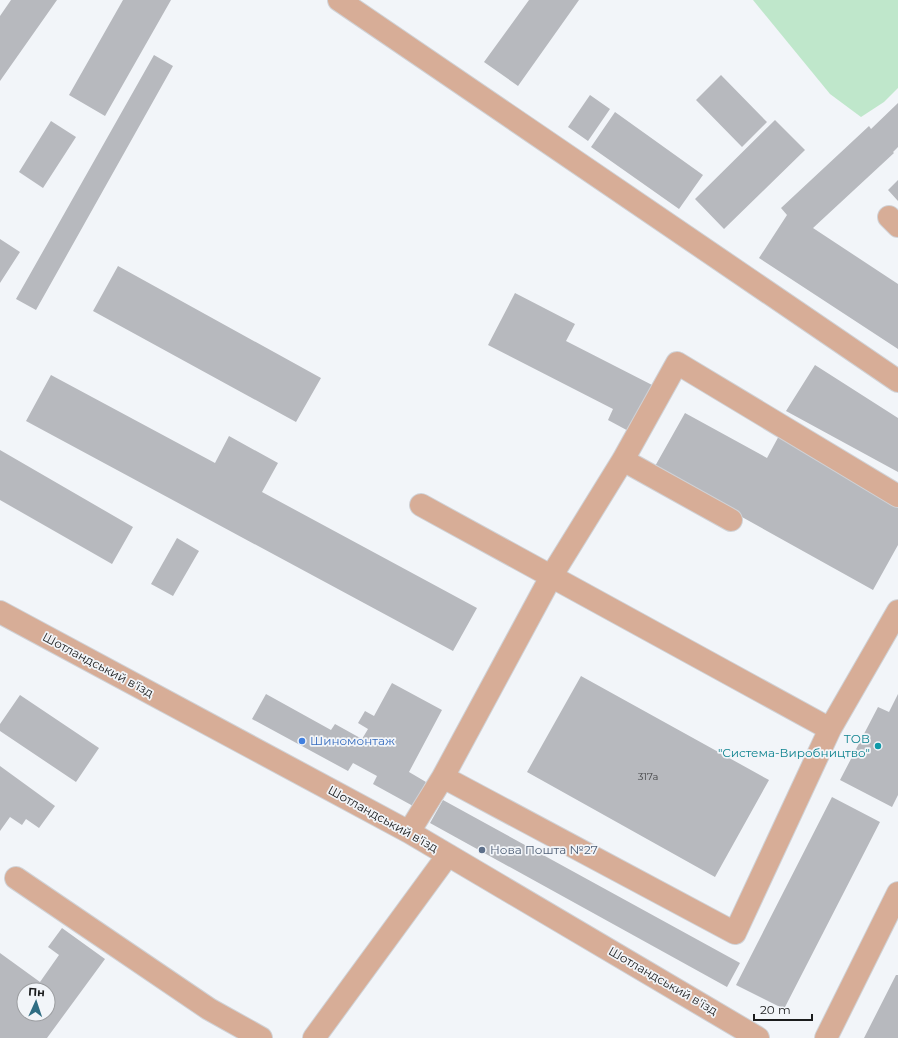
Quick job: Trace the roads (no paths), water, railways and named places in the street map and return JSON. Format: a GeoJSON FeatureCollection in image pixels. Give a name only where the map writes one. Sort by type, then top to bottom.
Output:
{"type":"FeatureCollection","features":[{"type":"Feature","properties":{"kind":"street"},"geometry":{"type":"LineString","coordinates":[[339,0],[898,380]]}},
{"type":"Feature","properties":{"kind":"street"},"geometry":{"type":"LineString","coordinates":[[409,832],[443,777],[552,575],[623,460],[677,363],[898,496]]}},
{"type":"Feature","properties":{"kind":"street"},"geometry":{"type":"LineString","coordinates":[[623,460],[731,520]]}},
{"type":"Feature","properties":{"kind":"street"},"geometry":{"type":"LineString","coordinates":[[421,505],[552,575],[830,729]]}},
{"type":"Feature","properties":{"kind":"street"},"geometry":{"type":"LineString","coordinates":[[443,777],[735,933],[830,729],[898,611]]}},
{"type":"Feature","properties":{"kind":"street","name":"Шотландський в'їзд"},"geometry":{"type":"LineString","coordinates":[[0,612],[409,832],[758,1038]]}},
{"type":"Feature","properties":{"kind":"street"},"geometry":{"type":"LineString","coordinates":[[314,1038],[448,855]]}},
{"type":"Feature","properties":{"kind":"street"},"geometry":{"type":"LineString","coordinates":[[16,878],[210,1009],[261,1038]]}},
{"type":"Feature","properties":{"kind":"street"},"geometry":{"type":"LineString","coordinates":[[826,1038],[898,892]]}},
{"type":"Feature","properties":{"kind":"place","name":"Шиномонтаж"},"geometry":{"type":"Point","coordinates":[302,741]}},
{"type":"Feature","properties":{"kind":"place","name":"ТОВ \"Система-Виробництво\""},"geometry":{"type":"Point","coordinates":[878,746]}},
{"type":"Feature","properties":{"kind":"place","name":"Нова Пошта №27"},"geometry":{"type":"Point","coordinates":[482,850]}}]}
